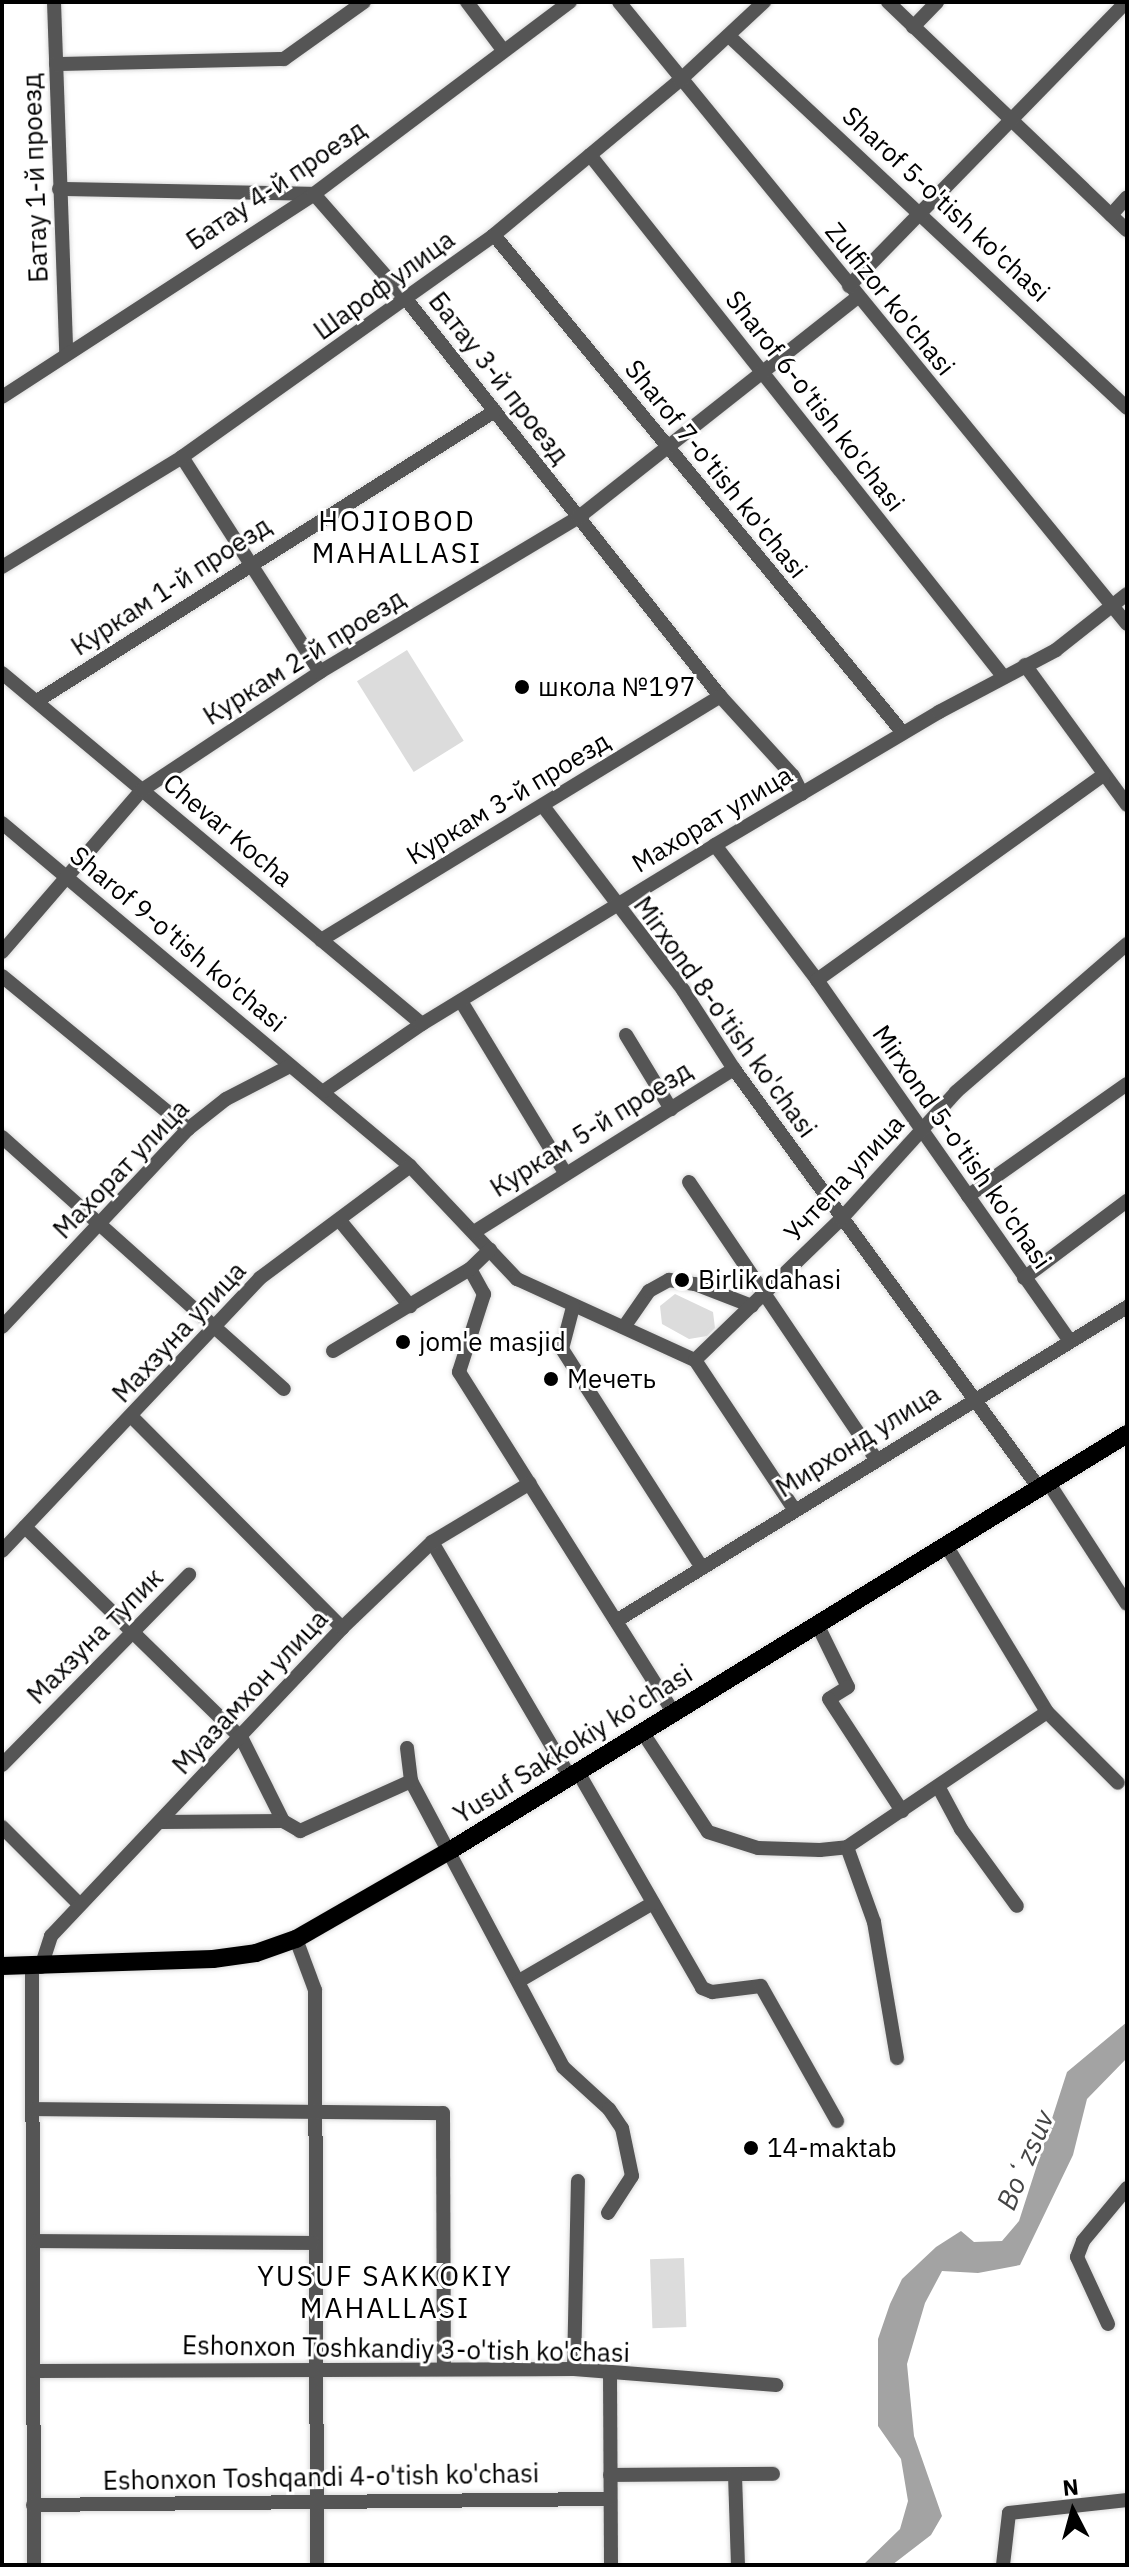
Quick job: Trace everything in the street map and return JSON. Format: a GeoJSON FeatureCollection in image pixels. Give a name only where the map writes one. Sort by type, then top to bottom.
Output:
{"type":"FeatureCollection","features":[{"type":"Feature","properties":{"kind":"main road","name":"Yusuf Sakkokiy ko'chasi"},"geometry":{"type":"LineString","coordinates":[[2,1966],[213,1959],[256,1953],[296,1939],[451,1850],[1127,1434]]}},
{"type":"Feature","properties":{"kind":"street","name":"Батау 1-й проезд"},"geometry":{"type":"LineString","coordinates":[[54,2],[66,352]]}},
{"type":"Feature","properties":{"kind":"street"},"geometry":{"type":"LineString","coordinates":[[56,64],[284,59],[364,2]]}},
{"type":"Feature","properties":{"kind":"street"},"geometry":{"type":"LineString","coordinates":[[467,2],[503,50]]}},
{"type":"Feature","properties":{"kind":"street","name":"Батау 4-й проезд"},"geometry":{"type":"LineString","coordinates":[[2,397],[66,352],[314,194],[570,2]]}},
{"type":"Feature","properties":{"kind":"street","name":"Zulfizor ko'chasi"},"geometry":{"type":"LineString","coordinates":[[619,2],[1127,624]]}},
{"type":"Feature","properties":{"kind":"street","name":"Шароф улица"},"geometry":{"type":"LineString","coordinates":[[2,567],[182,457],[494,235],[730,37],[764,2]]}},
{"type":"Feature","properties":{"kind":"street"},"geometry":{"type":"LineString","coordinates":[[888,2],[1127,230]]}},
{"type":"Feature","properties":{"kind":"street"},"geometry":{"type":"LineString","coordinates":[[913,27],[937,2]]}},
{"type":"Feature","properties":{"kind":"street","name":"Куркам 2-й проезд"},"geometry":{"type":"LineString","coordinates":[[2,952],[70,879],[142,790],[320,672],[579,517],[761,373],[853,292],[1126,2]]}},
{"type":"Feature","properties":{"kind":"street","name":"Sharof 5-o'tish ko'chasi"},"geometry":{"type":"LineString","coordinates":[[730,37],[1124,399]]}},
{"type":"Feature","properties":{"kind":"street","name":"Sharof 6-o'tish ko'chasi"},"geometry":{"type":"LineString","coordinates":[[590,155],[1003,676]]}},
{"type":"Feature","properties":{"kind":"street"},"geometry":{"type":"LineString","coordinates":[[59,189],[314,194]]}},
{"type":"Feature","properties":{"kind":"street","name":"Батау 3-й проезд"},"geometry":{"type":"LineString","coordinates":[[314,194],[406,299],[720,696],[793,776],[802,794]]}},
{"type":"Feature","properties":{"kind":"street"},"geometry":{"type":"LineString","coordinates":[[1111,215],[1127,197]]}},
{"type":"Feature","properties":{"kind":"street","name":"Sharof 7-o'tish ko'chasi"},"geometry":{"type":"LineString","coordinates":[[494,235],[903,733]]}},
{"type":"Feature","properties":{"kind":"street","name":"Куркам 1-й проезд"},"geometry":{"type":"LineString","coordinates":[[37,701],[495,411]]}},
{"type":"Feature","properties":{"kind":"street"},"geometry":{"type":"LineString","coordinates":[[182,457],[320,672]]}},
{"type":"Feature","properties":{"kind":"street","name":"Махорат улица"},"geometry":{"type":"LineString","coordinates":[[324,1091],[422,1024],[615,905],[903,733],[1025,665],[1114,608],[1127,594]]}},
{"type":"Feature","properties":{"kind":"street"},"geometry":{"type":"LineString","coordinates":[[1025,665],[1127,805]]}},
{"type":"Feature","properties":{"kind":"street","name":"Chevar Kocha"},"geometry":{"type":"LineString","coordinates":[[2,673],[422,1024]]}},
{"type":"Feature","properties":{"kind":"street","name":"Куркам 3-й проезд"},"geometry":{"type":"LineString","coordinates":[[321,940],[720,696]]}},
{"type":"Feature","properties":{"kind":"street"},"geometry":{"type":"LineString","coordinates":[[817,980],[1103,775]]}},
{"type":"Feature","properties":{"kind":"street","name":"Mirxond 8-o'tish ko'chasi"},"geometry":{"type":"LineString","coordinates":[[543,806],[615,905],[683,990],[734,1069],[841,1219],[1044,1485],[1126,1600]]}},
{"type":"Feature","properties":{"kind":"street","name":"Sharof 9-o'tish ko'chasi"},"geometry":{"type":"LineString","coordinates":[[2,823],[290,1066],[324,1091]]}},
{"type":"Feature","properties":{"kind":"street","name":"Mirxond 5-o'tish ko'chasi"},"geometry":{"type":"LineString","coordinates":[[715,845],[817,980],[1069,1340]]}},
{"type":"Feature","properties":{"kind":"street","name":"Учтепа улица"},"geometry":{"type":"LineString","coordinates":[[695,1360],[841,1219],[956,1092],[1127,944]]}},
{"type":"Feature","properties":{"kind":"street"},"geometry":{"type":"LineString","coordinates":[[2,976],[188,1129]]}},
{"type":"Feature","properties":{"kind":"street"},"geometry":{"type":"LineString","coordinates":[[461,1001],[565,1173]]}},
{"type":"Feature","properties":{"kind":"street"},"geometry":{"type":"LineString","coordinates":[[626,1035],[671,1109]]}},
{"type":"Feature","properties":{"kind":"street","name":"Махорат улица"},"geometry":{"type":"LineString","coordinates":[[2,1327],[188,1129],[235,1093],[290,1066]]}},
{"type":"Feature","properties":{"kind":"street","name":"Куркам 5-й проезд"},"geometry":{"type":"LineString","coordinates":[[474,1232],[734,1069]]}},
{"type":"Feature","properties":{"kind":"street"},"geometry":{"type":"LineString","coordinates":[[968,1196],[1127,1084]]}},
{"type":"Feature","properties":{"kind":"street"},"geometry":{"type":"LineString","coordinates":[[324,1091],[410,1166],[517,1279],[695,1360],[794,1509]]}},
{"type":"Feature","properties":{"kind":"street"},"geometry":{"type":"LineString","coordinates":[[2,1137],[216,1325],[284,1389]]}},
{"type":"Feature","properties":{"kind":"street","name":"Махзуна улица"},"geometry":{"type":"LineString","coordinates":[[2,1551],[132,1417],[260,1278],[341,1222],[410,1166]]}},
{"type":"Feature","properties":{"kind":"street"},"geometry":{"type":"LineString","coordinates":[[689,1182],[876,1459]]}},
{"type":"Feature","properties":{"kind":"street"},"geometry":{"type":"LineString","coordinates":[[1024,1278],[1127,1201]]}},
{"type":"Feature","properties":{"kind":"street"},"geometry":{"type":"LineString","coordinates":[[341,1222],[410,1306]]}},
{"type":"Feature","properties":{"kind":"street"},"geometry":{"type":"LineString","coordinates":[[333,1351],[470,1269],[490,1250]]}},
{"type":"Feature","properties":{"kind":"street"},"geometry":{"type":"LineString","coordinates":[[470,1269],[484,1294],[459,1372],[674,1713]]}},
{"type":"Feature","properties":{"kind":"street"},"geometry":{"type":"LineString","coordinates":[[624,1327],[649,1291],[669,1280],[695,1284],[752,1306]]}},
{"type":"Feature","properties":{"kind":"street"},"geometry":{"type":"LineString","coordinates":[[573,1307],[562,1349],[701,1566]]}},
{"type":"Feature","properties":{"kind":"street","name":"Мирхонд улица"},"geometry":{"type":"LineString","coordinates":[[616,1621],[1127,1307]]}},
{"type":"Feature","properties":{"kind":"street"},"geometry":{"type":"LineString","coordinates":[[132,1417],[342,1628]]}},
{"type":"Feature","properties":{"kind":"street","name":"Муазамхон улица"},"geometry":{"type":"LineString","coordinates":[[36,1967],[51,1936],[79,1904],[242,1739],[342,1628],[432,1542],[530,1483]]}},
{"type":"Feature","properties":{"kind":"street"},"geometry":{"type":"LineString","coordinates":[[25,1527],[242,1739],[283,1821]]}},
{"type":"Feature","properties":{"kind":"street"},"geometry":{"type":"LineString","coordinates":[[432,1542],[702,1988],[712,1992],[761,1986],[837,2121]]}},
{"type":"Feature","properties":{"kind":"street"},"geometry":{"type":"LineString","coordinates":[[946,1545],[1047,1712],[1118,1783]]}},
{"type":"Feature","properties":{"kind":"street","name":"Махзуна тупик"},"geometry":{"type":"LineString","coordinates":[[2,1765],[189,1575]]}},
{"type":"Feature","properties":{"kind":"street"},"geometry":{"type":"LineString","coordinates":[[817,1624],[848,1687],[829,1699],[902,1811]]}},
{"type":"Feature","properties":{"kind":"street"},"geometry":{"type":"LineString","coordinates":[[643,1733],[708,1832],[721,1840],[783,1850],[847,1847],[939,1788],[1047,1712]]}},
{"type":"Feature","properties":{"kind":"street"},"geometry":{"type":"LineString","coordinates":[[407,1748],[411,1781],[451,1850],[563,2067],[609,2109],[622,2128],[632,2176],[608,2213]]}},
{"type":"Feature","properties":{"kind":"street"},"geometry":{"type":"LineString","coordinates":[[161,1822],[283,1821],[300,1831],[411,1781]]}},
{"type":"Feature","properties":{"kind":"street"},"geometry":{"type":"LineString","coordinates":[[939,1788],[961,1829],[1017,1906]]}},
{"type":"Feature","properties":{"kind":"street"},"geometry":{"type":"LineString","coordinates":[[2,1827],[79,1904]]}},
{"type":"Feature","properties":{"kind":"street"},"geometry":{"type":"LineString","coordinates":[[847,1847],[874,1922],[897,2058]]}},
{"type":"Feature","properties":{"kind":"street"},"geometry":{"type":"LineString","coordinates":[[519,1981],[653,1903]]}},
{"type":"Feature","properties":{"kind":"street"},"geometry":{"type":"LineString","coordinates":[[296,1939],[315,1990],[316,2115],[312,2243],[317,2565]]}},
{"type":"Feature","properties":{"kind":"street"},"geometry":{"type":"LineString","coordinates":[[34,2565],[36,1967]]}},
{"type":"Feature","properties":{"kind":"street"},"geometry":{"type":"LineString","coordinates":[[34,2109],[316,2115],[443,2113],[444,2368]]}},
{"type":"Feature","properties":{"kind":"street"},"geometry":{"type":"LineString","coordinates":[[574,2369],[578,2181]]}},
{"type":"Feature","properties":{"kind":"street"},"geometry":{"type":"LineString","coordinates":[[1108,2324],[1077,2257],[1083,2241],[1127,2188]]}},
{"type":"Feature","properties":{"kind":"street"},"geometry":{"type":"LineString","coordinates":[[37,2241],[312,2243]]}},
{"type":"Feature","properties":{"kind":"street","name":"Eshonxon Toshkandiy 3-o'tish ko'chasi"},"geometry":{"type":"LineString","coordinates":[[34,2371],[574,2369],[776,2385]]}},
{"type":"Feature","properties":{"kind":"street"},"geometry":{"type":"LineString","coordinates":[[610,2373],[611,2565]]}},
{"type":"Feature","properties":{"kind":"street"},"geometry":{"type":"LineString","coordinates":[[610,2475],[773,2474]]}},
{"type":"Feature","properties":{"kind":"street"},"geometry":{"type":"LineString","coordinates":[[735,2475],[738,2565]]}},
{"type":"Feature","properties":{"kind":"street","name":"Eshonxon Toshqandi 4-o'tish ko'chasi"},"geometry":{"type":"LineString","coordinates":[[33,2505],[316,2499],[610,2499]]}},
{"type":"Feature","properties":{"kind":"street"},"geometry":{"type":"LineString","coordinates":[[1003,2565],[1009,2513],[1127,2500]]}},
{"type":"Feature","properties":{"kind":"shaded area"},"geometry":{"type":"Polygon","coordinates":[[[407,650],[464,741],[414,772],[357,681],[407,650]]]}},
{"type":"Feature","properties":{"kind":"shaded area"},"geometry":{"type":"Polygon","coordinates":[[[675,1294],[713,1312],[715,1328],[707,1336],[689,1339],[662,1324],[660,1306],[675,1294]]]}},
{"type":"Feature","properties":{"kind":"shaded area"},"geometry":{"type":"Polygon","coordinates":[[[1127,2022],[1127,2058],[1087,2099],[1073,2155],[1020,2265],[978,2273],[942,2271],[925,2303],[907,2364],[914,2436],[942,2516],[931,2535],[892,2565],[863,2565],[900,2529],[908,2501],[901,2459],[878,2426],[878,2339],[902,2279],[936,2247],[961,2231],[974,2242],[1002,2241],[1019,2221],[1067,2072],[1127,2022]]]}},
{"type":"Feature","properties":{"kind":"shaded area"},"geometry":{"type":"Polygon","coordinates":[[[684,2258],[686,2327],[652,2328],[650,2259],[684,2258]]]}},
{"type":"Feature","properties":{"kind":"place","name":"школа №197"},"geometry":{"type":"Point","coordinates":[522,687]}},
{"type":"Feature","properties":{"kind":"place","name":"Birlik dahasi"},"geometry":{"type":"Point","coordinates":[682,1280]}},
{"type":"Feature","properties":{"kind":"place","name":"jom'e masjid"},"geometry":{"type":"Point","coordinates":[403,1342]}},
{"type":"Feature","properties":{"kind":"place","name":"Мечеть"},"geometry":{"type":"Point","coordinates":[551,1379]}},
{"type":"Feature","properties":{"kind":"place","name":"14-maktab"},"geometry":{"type":"Point","coordinates":[751,2148]}},
{"type":"Feature","properties":{"kind":"district","name":"HOJIOBOD MAHALLASI"},"geometry":{"type":"Point","coordinates":[397,537]}},
{"type":"Feature","properties":{"kind":"district","name":"YUSUF SAKKOKIY MAHALLASI"},"geometry":{"type":"Point","coordinates":[385,2292]}},
{"type":"Feature","properties":{"kind":"water label","name":"Boʻzsuv"},"geometry":{"type":"Point","coordinates":[1025,2160]}}]}
